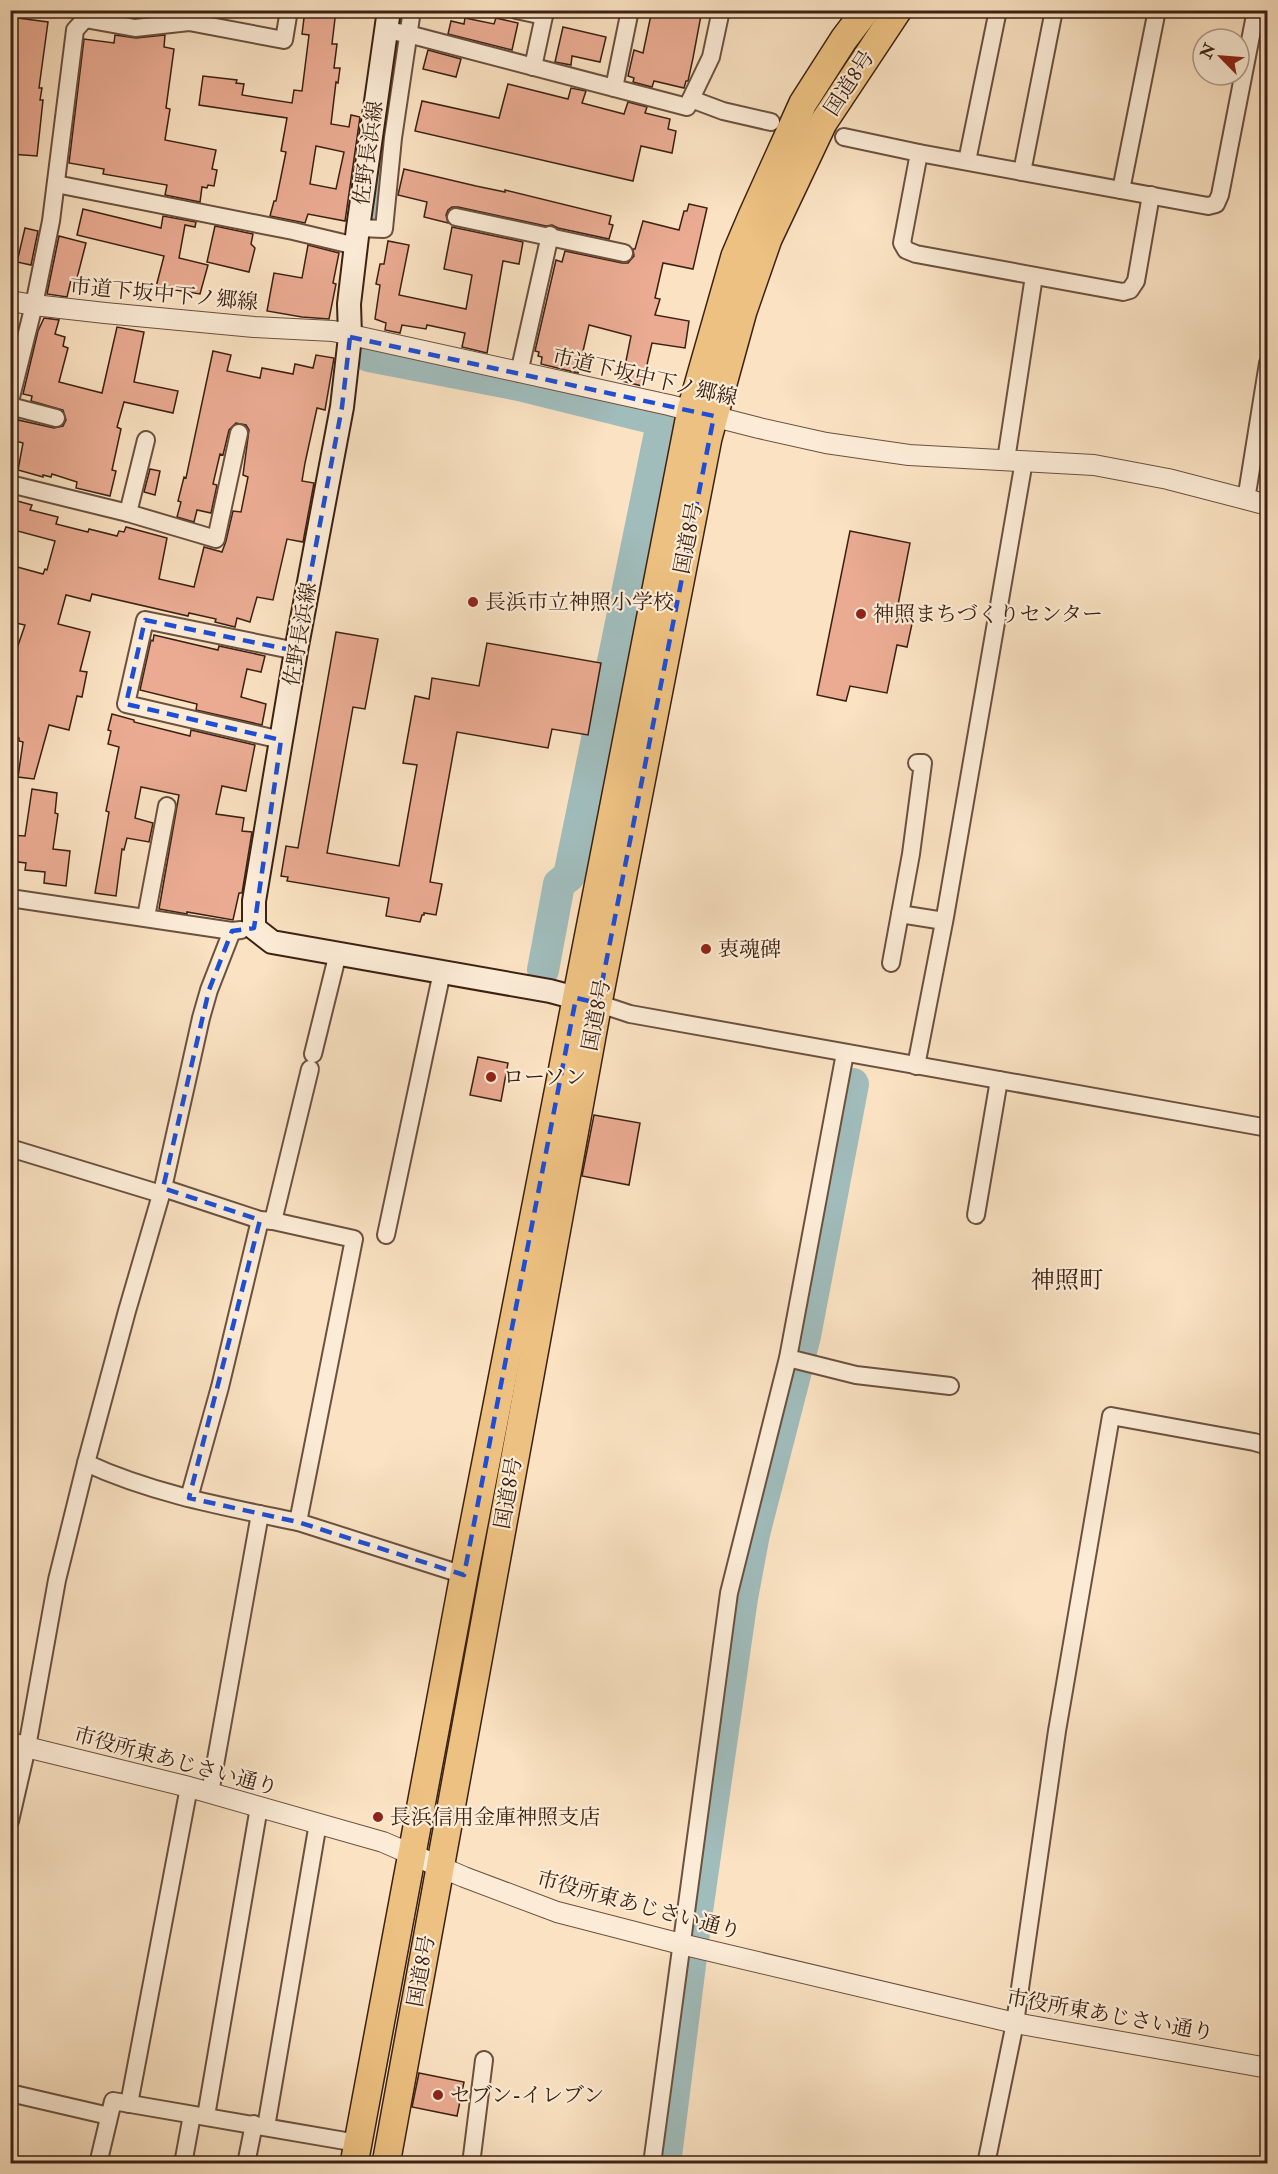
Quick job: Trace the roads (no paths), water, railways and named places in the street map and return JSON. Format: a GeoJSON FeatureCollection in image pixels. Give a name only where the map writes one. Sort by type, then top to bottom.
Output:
{"type":"FeatureCollection","features":[{"type":"Feature","properties":{"kind":"highway","name":"国道8号"},"geometry":{"type":"LineString","coordinates":[[356,2153],[464,1575],[587,1000],[735,256],[803,103],[844,39],[866,10]]}},
{"type":"Feature","properties":{"kind":"highway","name":"国道8号"},"geometry":{"type":"LineString","coordinates":[[703,413],[768,239],[823,123],[898,10]]}},
{"type":"Feature","properties":{"kind":"highway","name":"国道8号"},"geometry":{"type":"LineString","coordinates":[[386,2163],[440,1866],[587,1000]]}},
{"type":"Feature","properties":{"kind":"main road","name":"佐野長浜線"},"geometry":{"type":"LineString","coordinates":[[243,929],[254,901],[296,651],[342,407],[350,337],[349,304],[364,233],[396,28]]}},
{"type":"Feature","properties":{"kind":"main road"},"geometry":{"type":"LineString","coordinates":[[243,929],[272,942],[550,991],[587,1000]]}},
{"type":"Feature","properties":{"kind":"street"},"geometry":{"type":"LineString","coordinates":[[10,401],[34,305],[56,184],[75,30],[87,15],[135,28],[189,22],[284,40],[289,10]]}},
{"type":"Feature","properties":{"kind":"street"},"geometry":{"type":"LineString","coordinates":[[412,10],[396,28],[687,107],[711,57],[721,10]]}},
{"type":"Feature","properties":{"kind":"street"},"geometry":{"type":"LineString","coordinates":[[516,10],[544,13],[533,67]]}},
{"type":"Feature","properties":{"kind":"street"},"geometry":{"type":"LineString","coordinates":[[614,88],[630,10]]}},
{"type":"Feature","properties":{"kind":"street"},"geometry":{"type":"LineString","coordinates":[[967,161],[998,10]]}},
{"type":"Feature","properties":{"kind":"street"},"geometry":{"type":"LineString","coordinates":[[1022,172],[1054,10]]}},
{"type":"Feature","properties":{"kind":"street"},"geometry":{"type":"LineString","coordinates":[[1121,190],[1157,10]]}},
{"type":"Feature","properties":{"kind":"street"},"geometry":{"type":"LineString","coordinates":[[844,137],[1208,206],[1216,204],[1220,195],[1256,10]]}},
{"type":"Feature","properties":{"kind":"street"},"geometry":{"type":"LineString","coordinates":[[691,99],[723,111],[771,122]]}},
{"type":"Feature","properties":{"kind":"street"},"geometry":{"type":"LineString","coordinates":[[919,153],[902,243],[906,250],[1034,276],[1124,292],[1130,290],[1136,281],[1151,195]]}},
{"type":"Feature","properties":{"kind":"street"},"geometry":{"type":"LineString","coordinates":[[56,184],[282,229],[364,233]]}},
{"type":"Feature","properties":{"kind":"street"},"geometry":{"type":"LineString","coordinates":[[456,217],[624,253]]}},
{"type":"Feature","properties":{"kind":"street"},"geometry":{"type":"LineString","coordinates":[[519,373],[550,236]]}},
{"type":"Feature","properties":{"kind":"street"},"geometry":{"type":"LineString","coordinates":[[916,1066],[944,921],[1015,460],[1034,276]]}},
{"type":"Feature","properties":{"kind":"street","name":"市道下坂中下ノ郷線"},"geometry":{"type":"LineString","coordinates":[[10,300],[34,305],[254,327],[333,331],[350,337],[703,413],[838,445],[909,455],[1094,465],[1168,479],[1268,505]]}},
{"type":"Feature","properties":{"kind":"street"},"geometry":{"type":"LineString","coordinates":[[1246,500],[1268,363]]}},
{"type":"Feature","properties":{"kind":"street"},"geometry":{"type":"LineString","coordinates":[[10,406],[56,418]]}},
{"type":"Feature","properties":{"kind":"street"},"geometry":{"type":"LineString","coordinates":[[10,484],[128,513],[216,538],[239,432]]}},
{"type":"Feature","properties":{"kind":"street"},"geometry":{"type":"LineString","coordinates":[[128,513],[146,440]]}},
{"type":"Feature","properties":{"kind":"street"},"geometry":{"type":"LineString","coordinates":[[281,740],[126,704],[145,620],[296,651]]}},
{"type":"Feature","properties":{"kind":"street"},"geometry":{"type":"LineString","coordinates":[[891,963],[911,854],[923,763],[917,763]]}},
{"type":"Feature","properties":{"kind":"street"},"geometry":{"type":"LineString","coordinates":[[146,917],[166,806]]}},
{"type":"Feature","properties":{"kind":"street"},"geometry":{"type":"LineString","coordinates":[[10,898],[243,929],[209,990],[201,1018],[162,1191],[127,1311],[57,1580],[19,1745],[10,1821]]}},
{"type":"Feature","properties":{"kind":"street"},"geometry":{"type":"LineString","coordinates":[[900,915],[944,921]]}},
{"type":"Feature","properties":{"kind":"street"},"geometry":{"type":"LineString","coordinates":[[189,1498],[312,1062],[338,953]]}},
{"type":"Feature","properties":{"kind":"street"},"geometry":{"type":"LineString","coordinates":[[386,1235],[442,972]]}},
{"type":"Feature","properties":{"kind":"street"},"geometry":{"type":"LineString","coordinates":[[587,1000],[630,1014],[1268,1128]]}},
{"type":"Feature","properties":{"kind":"street"},"geometry":{"type":"LineString","coordinates":[[652,2163],[689,1946],[729,1593],[788,1358],[845,1053]]}},
{"type":"Feature","properties":{"kind":"street"},"geometry":{"type":"LineString","coordinates":[[975,1215],[999,1080]]}},
{"type":"Feature","properties":{"kind":"street"},"geometry":{"type":"LineString","coordinates":[[10,1148],[267,1221],[354,1239],[297,1522]]}},
{"type":"Feature","properties":{"kind":"street"},"geometry":{"type":"LineString","coordinates":[[788,1358],[856,1375],[950,1386]]}},
{"type":"Feature","properties":{"kind":"street"},"geometry":{"type":"LineString","coordinates":[[986,2163],[1015,2023],[1057,1731],[1111,1416],[1268,1446]]}},
{"type":"Feature","properties":{"kind":"street"},"geometry":{"type":"LineString","coordinates":[[86,1463],[120,1478],[189,1498],[297,1522],[464,1575]]}},
{"type":"Feature","properties":{"kind":"street"},"geometry":{"type":"LineString","coordinates":[[210,1793],[260,1514]]}},
{"type":"Feature","properties":{"kind":"street","name":"市役所東あじさい通り"},"geometry":{"type":"LineString","coordinates":[[19,1745],[189,1787],[383,1842],[464,1877],[557,1912],[689,1946],[1015,2023],[1268,2068]]}},
{"type":"Feature","properties":{"kind":"street"},"geometry":{"type":"LineString","coordinates":[[129,2104],[189,1787]]}},
{"type":"Feature","properties":{"kind":"street"},"geometry":{"type":"LineString","coordinates":[[183,2163],[199,2116],[259,1807]]}},
{"type":"Feature","properties":{"kind":"street"},"geometry":{"type":"LineString","coordinates":[[246,2163],[260,2126],[318,1823]]}},
{"type":"Feature","properties":{"kind":"street"},"geometry":{"type":"LineString","coordinates":[[471,2163],[484,2060]]}},
{"type":"Feature","properties":{"kind":"street"},"geometry":{"type":"LineString","coordinates":[[10,2093],[109,2116]]}},
{"type":"Feature","properties":{"kind":"street"},"geometry":{"type":"LineString","coordinates":[[98,2163],[113,2101],[260,2126],[356,2153]]}},
{"type":"Feature","properties":{"kind":"waterway"},"geometry":{"type":"LineString","coordinates":[[372,221],[402,10]]}},
{"type":"Feature","properties":{"kind":"waterway"},"geometry":{"type":"LineString","coordinates":[[369,356],[519,385],[656,419],[661,428],[569,876],[559,884],[543,970]]}},
{"type":"Feature","properties":{"kind":"waterway"},"geometry":{"type":"LineString","coordinates":[[665,2164],[695,1925],[742,1598],[754,1534],[805,1336],[853,1084]]}},
{"type":"Feature","properties":{"kind":"place","name":"長浜市立神照小学校"},"geometry":{"type":"Point","coordinates":[473,602]}},
{"type":"Feature","properties":{"kind":"place","name":"神照まちづくりセンター"},"geometry":{"type":"Point","coordinates":[861,614]}},
{"type":"Feature","properties":{"kind":"place","name":"衷魂碑"},"geometry":{"type":"Point","coordinates":[706,949]}},
{"type":"Feature","properties":{"kind":"place","name":"ローソン"},"geometry":{"type":"Point","coordinates":[491,1077]}},
{"type":"Feature","properties":{"kind":"place","name":"長浜信用金庫神照支店"},"geometry":{"type":"Point","coordinates":[378,1817]}},
{"type":"Feature","properties":{"kind":"place","name":"セブン-イレブン"},"geometry":{"type":"Point","coordinates":[438,2095]}},
{"type":"Feature","properties":{"kind":"district","name":"神照町"},"geometry":{"type":"Point","coordinates":[1067,1280]}}]}
